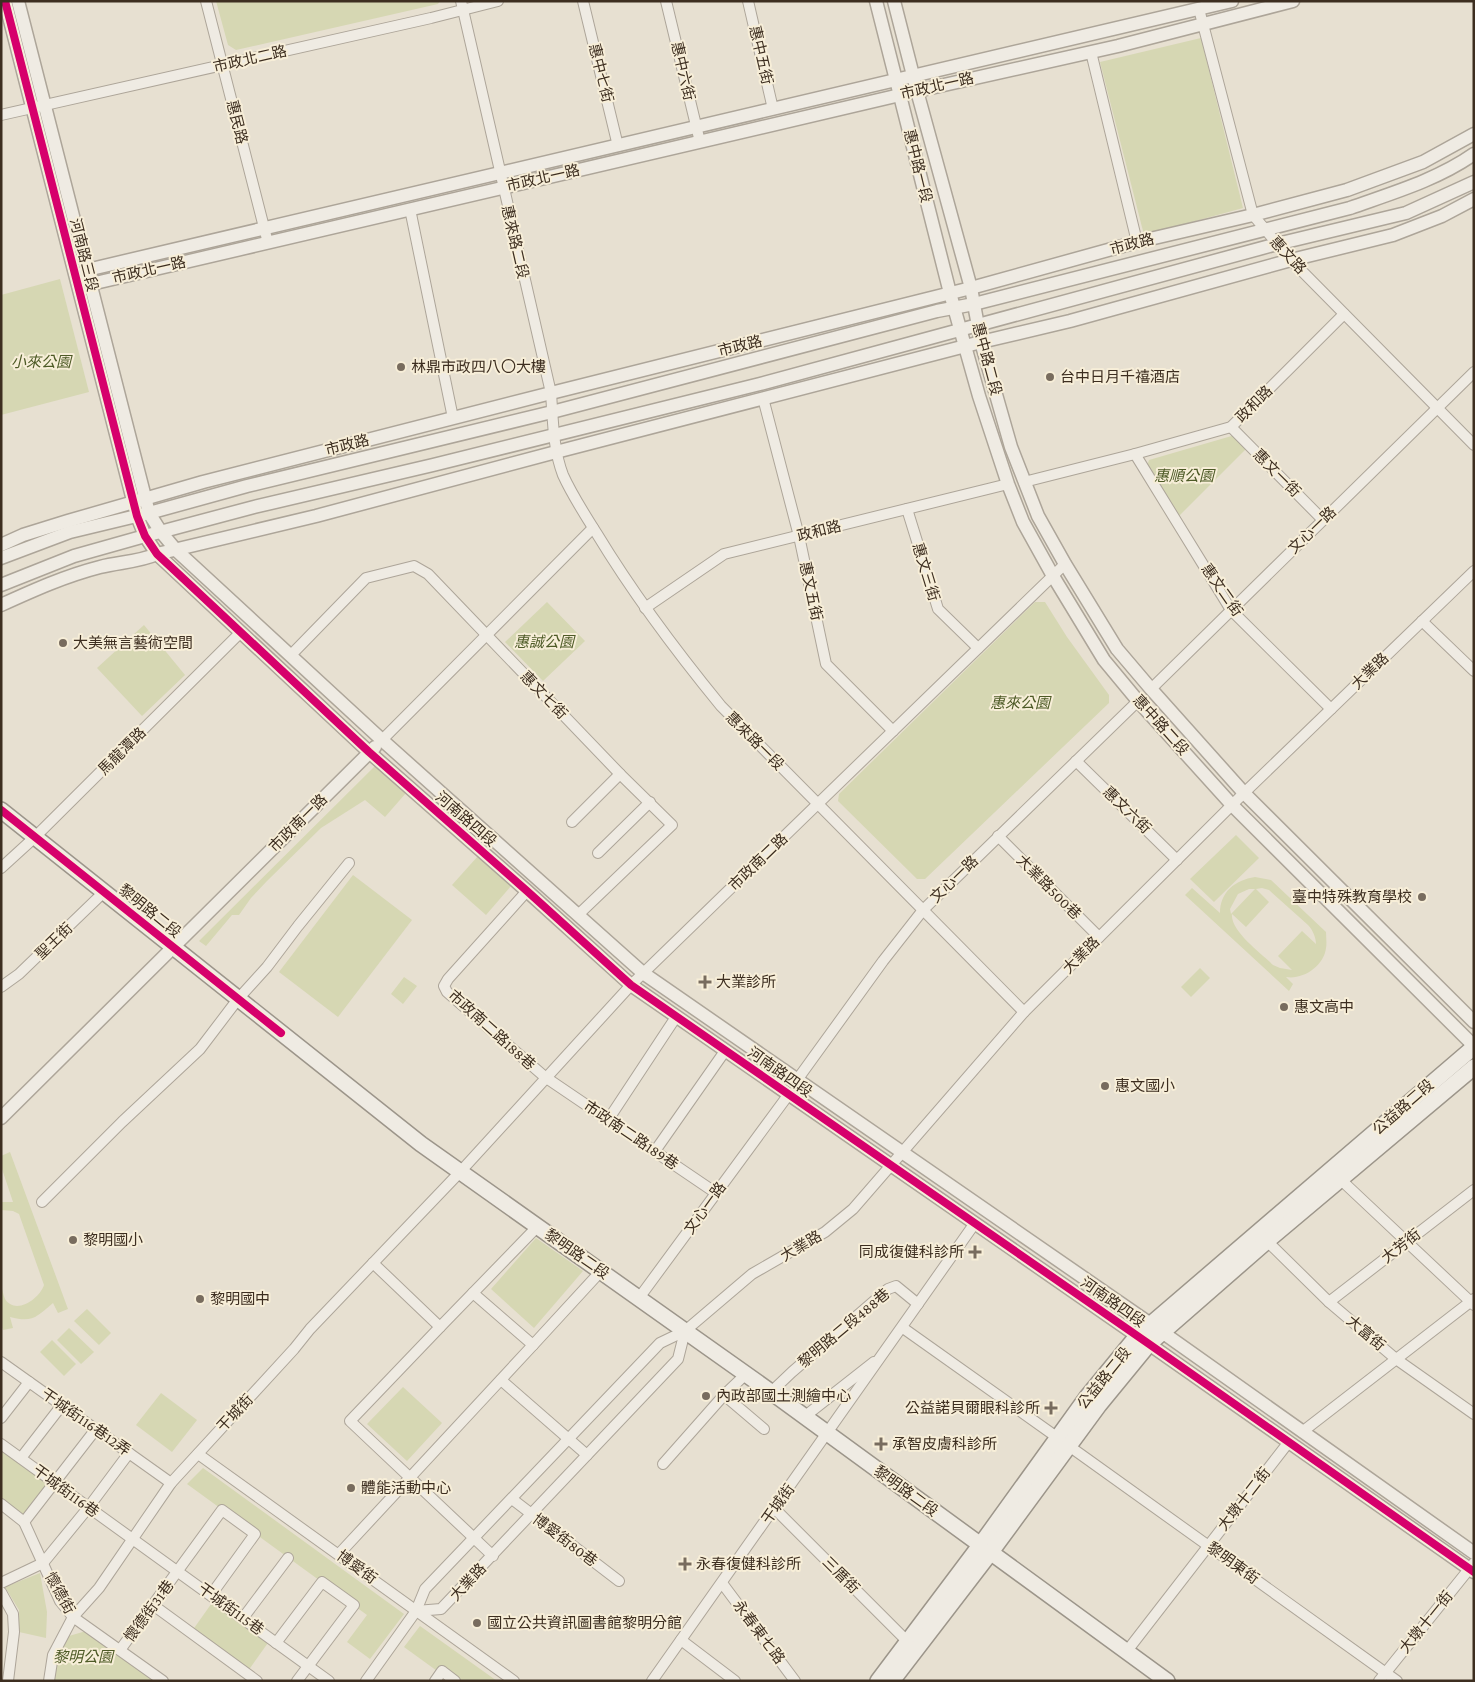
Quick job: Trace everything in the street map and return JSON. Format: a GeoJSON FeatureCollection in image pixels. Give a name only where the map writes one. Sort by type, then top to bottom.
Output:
{"type":"FeatureCollection","features":[{"type":"Feature","properties":{"kind":"main road","name":"黎明路二段"},"geometry":{"type":"LineString","coordinates":[[1,810],[421,1144],[746,1374],[1167,1681]]}},
{"type":"Feature","properties":{"kind":"main road","name":"公益路二段"},"geometry":{"type":"LineString","coordinates":[[892,1681],[1063,1442],[1088,1397],[1156,1328],[1474,1046]]}},
{"type":"Feature","properties":{"kind":"main road","name":"公益路二段"},"geometry":{"type":"LineString","coordinates":[[1156,1328],[1267,1241],[1474,1067]]}},
{"type":"Feature","properties":{"kind":"main road","name":"公益路二段"},"geometry":{"type":"LineString","coordinates":[[878,1681],[986,1548]]}},
{"type":"Feature","properties":{"kind":"street","name":"河南路三段"},"geometry":{"type":"LineString","coordinates":[[5,1],[91,284],[146,498],[143,514]]}},
{"type":"Feature","properties":{"kind":"street","name":"河南路三段"},"geometry":{"type":"LineString","coordinates":[[18,1],[38,106],[76,278],[133,502],[176,550]]}},
{"type":"Feature","properties":{"kind":"street","name":"惠民路"},"geometry":{"type":"LineString","coordinates":[[206,1],[268,243]]}},
{"type":"Feature","properties":{"kind":"street","name":"市政北二路"},"geometry":{"type":"LineString","coordinates":[[1,115],[431,18],[462,5],[498,1]]}},
{"type":"Feature","properties":{"kind":"street","name":"惠中七街"},"geometry":{"type":"LineString","coordinates":[[583,1],[618,146]]}},
{"type":"Feature","properties":{"kind":"street","name":"惠中六街"},"geometry":{"type":"LineString","coordinates":[[666,1],[700,142]]}},
{"type":"Feature","properties":{"kind":"street","name":"惠中五街"},"geometry":{"type":"LineString","coordinates":[[748,1],[773,109]]}},
{"type":"Feature","properties":{"kind":"street","name":"惠中路一段"},"geometry":{"type":"LineString","coordinates":[[876,1],[960,330]]}},
{"type":"Feature","properties":{"kind":"street","name":"惠中路一段"},"geometry":{"type":"LineString","coordinates":[[894,1],[974,304]]}},
{"type":"Feature","properties":{"kind":"street","name":"市政北一路"},"geometry":{"type":"LineString","coordinates":[[76,278],[87,270],[1232,1]]}},
{"type":"Feature","properties":{"kind":"street","name":"市政北一路"},"geometry":{"type":"LineString","coordinates":[[91,284],[917,91],[1092,52],[1293,1]]}},
{"type":"Feature","properties":{"kind":"street","name":"惠來路二段"},"geometry":{"type":"LineString","coordinates":[[462,5],[551,393],[553,424]]}},
{"type":"Feature","properties":{"kind":"street","name":"惠文路"},"geometry":{"type":"LineString","coordinates":[[1199,9],[1253,215],[1291,260],[1474,445]]}},
{"type":"Feature","properties":{"kind":"street"},"geometry":{"type":"LineString","coordinates":[[1092,52],[1137,242]]}},
{"type":"Feature","properties":{"kind":"street","name":"市政路"},"geometry":{"type":"LineString","coordinates":[[1,545],[23,535],[146,498],[551,393],[971,288],[1137,242],[1253,215],[1348,190],[1423,162],[1474,134]]}},
{"type":"Feature","properties":{"kind":"street","name":"市政路"},"geometry":{"type":"LineString","coordinates":[[1,585],[74,556],[254,507],[433,465],[553,424],[954,308],[1350,208],[1405,188],[1460,164],[1474,154]]}},
{"type":"Feature","properties":{"kind":"street","name":"市政路"},"geometry":{"type":"LineString","coordinates":[[1,558],[70,532],[246,486],[760,384],[1276,244],[1406,213],[1474,182]]}},
{"type":"Feature","properties":{"kind":"street"},"geometry":{"type":"LineString","coordinates":[[1,604],[57,580],[101,567],[316,516],[763,398],[1070,321],[1291,260],[1393,235],[1442,216],[1474,200]]}},
{"type":"Feature","properties":{"kind":"street"},"geometry":{"type":"LineString","coordinates":[[410,209],[453,418]]}},
{"type":"Feature","properties":{"kind":"street"},"geometry":{"type":"LineString","coordinates":[[76,278],[91,284]]}},
{"type":"Feature","properties":{"kind":"street","name":"惠中路二段"},"geometry":{"type":"LineString","coordinates":[[974,304],[981,342],[1011,447],[1038,516],[1065,564],[1118,648],[1244,793],[1474,1022]]}},
{"type":"Feature","properties":{"kind":"street","name":"政和路"},"geometry":{"type":"LineString","coordinates":[[1024,482],[1231,427],[1344,314]]}},
{"type":"Feature","properties":{"kind":"street","name":"惠中路二段"},"geometry":{"type":"LineString","coordinates":[[960,330],[1008,484],[1023,522],[1104,660],[1138,701],[1232,805],[1474,1046]]}},
{"type":"Feature","properties":{"kind":"street","name":"文心一路"},"geometry":{"type":"LineString","coordinates":[[1151,688],[1474,372]]}},
{"type":"Feature","properties":{"kind":"street","name":"惠文五街"},"geometry":{"type":"LineString","coordinates":[[763,398],[799,536],[826,664],[893,731]]}},
{"type":"Feature","properties":{"kind":"street","name":"惠來路一段"},"geometry":{"type":"LineString","coordinates":[[553,424],[556,452],[564,475],[593,528],[644,608],[679,656],[721,706],[1024,1012]]}},
{"type":"Feature","properties":{"kind":"street","name":"惠文一街"},"geometry":{"type":"LineString","coordinates":[[1231,427],[1323,520]]}},
{"type":"Feature","properties":{"kind":"street","name":"惠文二街"},"geometry":{"type":"LineString","coordinates":[[1135,454],[1231,610],[1331,709]]}},
{"type":"Feature","properties":{"kind":"street","name":"政和路"},"geometry":{"type":"LineString","coordinates":[[644,608],[724,554],[1008,484]]}},
{"type":"Feature","properties":{"kind":"street","name":"惠文三街"},"geometry":{"type":"LineString","coordinates":[[907,509],[938,609],[978,648]]}},
{"type":"Feature","properties":{"kind":"street","name":"河南路四段"},"geometry":{"type":"LineString","coordinates":[[143,514],[145,536],[157,554],[370,752],[631,985],[892,1165],[1288,1443],[1472,1568]]}},
{"type":"Feature","properties":{"kind":"street","name":"市政南一路"},"geometry":{"type":"LineString","coordinates":[[1,1118],[593,528]]}},
{"type":"Feature","properties":{"kind":"street","name":"河南路四段"},"geometry":{"type":"LineString","coordinates":[[176,550],[382,740],[643,973],[1156,1328],[1474,1553]]}},
{"type":"Feature","properties":{"kind":"street","name":"市政南二路"},"geometry":{"type":"LineString","coordinates":[[461,1172],[631,985],[1065,564]]}},
{"type":"Feature","properties":{"kind":"street","name":"惠文七街"},"geometry":{"type":"LineString","coordinates":[[291,655],[366,578],[414,566],[428,574],[620,774],[672,825],[579,914]]}},
{"type":"Feature","properties":{"kind":"street","name":"大業路"},"geometry":{"type":"LineString","coordinates":[[685,1331],[678,1359],[441,1610],[416,1611],[425,1589],[660,1343],[685,1331],[752,1274],[825,1232],[853,1209],[1024,1012],[1244,793],[1474,571]]}},
{"type":"Feature","properties":{"kind":"street"},"geometry":{"type":"LineString","coordinates":[[1422,621],[1474,671]]}},
{"type":"Feature","properties":{"kind":"street","name":"馬龍潭路"},"geometry":{"type":"LineString","coordinates":[[1,868],[35,837],[241,632]]}},
{"type":"Feature","properties":{"kind":"street","name":"文心一路"},"geometry":{"type":"LineString","coordinates":[[798,1080],[922,910],[1138,701]]}},
{"type":"Feature","properties":{"kind":"street","name":"惠文六街"},"geometry":{"type":"LineString","coordinates":[[1076,761],[1177,860]]}},
{"type":"Feature","properties":{"kind":"street"},"geometry":{"type":"LineString","coordinates":[[572,822],[620,774]]}},
{"type":"Feature","properties":{"kind":"street"},"geometry":{"type":"LineString","coordinates":[[598,854],[649,802]]}},
{"type":"Feature","properties":{"kind":"street","name":"大業路500巷"},"geometry":{"type":"LineString","coordinates":[[998,836],[1099,937]]}},
{"type":"Feature","properties":{"kind":"street"},"geometry":{"type":"LineString","coordinates":[[42,1202],[122,1122],[200,1050],[238,999],[267,967],[349,862]]}},
{"type":"Feature","properties":{"kind":"street","name":"市政南二路188巷"},"geometry":{"type":"LineString","coordinates":[[527,891],[444,986],[447,992],[546,1077]]}},
{"type":"Feature","properties":{"kind":"street","name":"聖王街"},"geometry":{"type":"LineString","coordinates":[[1,986],[19,974],[104,892]]}},
{"type":"Feature","properties":{"kind":"street"},"geometry":{"type":"LineString","coordinates":[[608,1120],[676,1017]]}},
{"type":"Feature","properties":{"kind":"street"},"geometry":{"type":"LineString","coordinates":[[655,1151],[725,1050]]}},
{"type":"Feature","properties":{"kind":"street","name":"市政南二路189巷"},"geometry":{"type":"LineString","coordinates":[[546,1077],[716,1193]]}},
{"type":"Feature","properties":{"kind":"street","name":"文心一路"},"geometry":{"type":"LineString","coordinates":[[639,1298],[789,1094]]}},
{"type":"Feature","properties":{"kind":"street","name":"干城街"},"geometry":{"type":"LineString","coordinates":[[49,1681],[53,1655],[73,1618],[99,1588],[171,1483],[294,1350],[310,1329],[461,1172]]}},
{"type":"Feature","properties":{"kind":"street"},"geometry":{"type":"LineString","coordinates":[[1302,1432],[1472,1302],[1340,1179]]}},
{"type":"Feature","properties":{"kind":"street","name":"大芳街"},"geometry":{"type":"LineString","coordinates":[[1329,1302],[1474,1190]]}},
{"type":"Feature","properties":{"kind":"street","name":"干城街"},"geometry":{"type":"LineString","coordinates":[[652,1681],[975,1223]]}},
{"type":"Feature","properties":{"kind":"street"},"geometry":{"type":"LineString","coordinates":[[492,1556],[350,1421],[538,1226]]}},
{"type":"Feature","properties":{"kind":"street","name":"大富街"},"geometry":{"type":"LineString","coordinates":[[1267,1241],[1329,1302],[1396,1359],[1474,1414]]}},
{"type":"Feature","properties":{"kind":"street"},"geometry":{"type":"LineString","coordinates":[[373,1263],[440,1327]]}},
{"type":"Feature","properties":{"kind":"street"},"geometry":{"type":"LineString","coordinates":[[339,1554],[601,1271]]}},
{"type":"Feature","properties":{"kind":"street","name":"黎明路二段488巷"},"geometry":{"type":"LineString","coordinates":[[771,1392],[888,1289],[896,1286],[918,1304]]}},
{"type":"Feature","properties":{"kind":"street"},"geometry":{"type":"LineString","coordinates":[[473,1293],[533,1345]]}},
{"type":"Feature","properties":{"kind":"street","name":"黎明東街"},"geometry":{"type":"LineString","coordinates":[[902,1328],[1208,1545],[1382,1677],[1397,1681]]}},
{"type":"Feature","properties":{"kind":"street"},"geometry":{"type":"LineString","coordinates":[[804,1417],[883,1355]]}},
{"type":"Feature","properties":{"kind":"street","name":"干城街116巷12弄"},"geometry":{"type":"LineString","coordinates":[[1,1362],[171,1483]]}},
{"type":"Feature","properties":{"kind":"street"},"geometry":{"type":"LineString","coordinates":[[663,1464],[724,1395],[746,1374]]}},
{"type":"Feature","properties":{"kind":"street"},"geometry":{"type":"LineString","coordinates":[[501,1380],[587,1455]]}},
{"type":"Feature","properties":{"kind":"street"},"geometry":{"type":"LineString","coordinates":[[1,1418],[28,1382]]}},
{"type":"Feature","properties":{"kind":"street"},"geometry":{"type":"LineString","coordinates":[[724,1395],[764,1429]]}},
{"type":"Feature","properties":{"kind":"street"},"geometry":{"type":"LineString","coordinates":[[21,1458],[62,1405]]}},
{"type":"Feature","properties":{"kind":"street"},"geometry":{"type":"LineString","coordinates":[[24,1522],[96,1429]]}},
{"type":"Feature","properties":{"kind":"street","name":"大墩十二街"},"geometry":{"type":"LineString","coordinates":[[1127,1650],[1288,1443]]}},
{"type":"Feature","properties":{"kind":"street","name":"干城街116巷"},"geometry":{"type":"LineString","coordinates":[[1,1444],[132,1538]]}},
{"type":"Feature","properties":{"kind":"street"},"geometry":{"type":"LineString","coordinates":[[1,1583],[43,1563],[88,1508],[129,1452]]}},
{"type":"Feature","properties":{"kind":"street","name":"博愛街"},"geometry":{"type":"LineString","coordinates":[[198,1454],[514,1681]]}},
{"type":"Feature","properties":{"kind":"street","name":"博愛街80巷"},"geometry":{"type":"LineString","coordinates":[[512,1499],[619,1581]]}},
{"type":"Feature","properties":{"kind":"street","name":"懷德街"},"geometry":{"type":"LineString","coordinates":[[1,1504],[24,1522],[60,1601],[73,1618],[120,1650],[159,1680]]}},
{"type":"Feature","properties":{"kind":"street","name":"三厝街"},"geometry":{"type":"LineString","coordinates":[[774,1509],[908,1642]]}},
{"type":"Feature","properties":{"kind":"street","name":"懷德街31巷"},"geometry":{"type":"LineString","coordinates":[[120,1650],[222,1510],[255,1534],[211,1595]]}},
{"type":"Feature","properties":{"kind":"street","name":"干城街115巷"},"geometry":{"type":"LineString","coordinates":[[132,1538],[329,1681]]}},
{"type":"Feature","properties":{"kind":"street"},"geometry":{"type":"LineString","coordinates":[[243,1618],[288,1558]]}},
{"type":"Feature","properties":{"kind":"street","name":"大墩十一街"},"geometry":{"type":"LineString","coordinates":[[1382,1677],[1472,1568]]}},
{"type":"Feature","properties":{"kind":"street"},"geometry":{"type":"LineString","coordinates":[[276,1642],[322,1582],[354,1605],[297,1681]]}},
{"type":"Feature","properties":{"kind":"street","name":"永春東七路"},"geometry":{"type":"LineString","coordinates":[[722,1583],[795,1681]]}},
{"type":"Feature","properties":{"kind":"street"},"geometry":{"type":"LineString","coordinates":[[1,1592],[13,1614],[14,1632],[8,1681]]}},
{"type":"Feature","properties":{"kind":"street"},"geometry":{"type":"LineString","coordinates":[[153,1605],[257,1681]]}},
{"type":"Feature","properties":{"kind":"street"},"geometry":{"type":"LineString","coordinates":[[366,1681],[416,1611]]}},
{"type":"Feature","properties":{"kind":"street"},"geometry":{"type":"LineString","coordinates":[[681,1640],[735,1681]]}},
{"type":"Feature","properties":{"kind":"street"},"geometry":{"type":"LineString","coordinates":[[435,1681],[442,1671],[455,1681]]}},
{"type":"Feature","properties":{"kind":"street"},"geometry":{"type":"LineString","coordinates":[[716,1681],[723,1672]]}},
{"type":"Feature","properties":{"kind":"green space"},"geometry":{"type":"Polygon","coordinates":[[[216,1],[440,1],[438,4],[236,50],[228,45],[216,1]]]}},
{"type":"Feature","properties":{"kind":"green space"},"geometry":{"type":"Polygon","coordinates":[[[1201,38],[1243,208],[1144,235],[1100,62],[1201,38]]]}},
{"type":"Feature","properties":{"kind":"green space","name":"小來公園"},"geometry":{"type":"Polygon","coordinates":[[[60,279],[89,392],[1,415],[1,295],[60,279]]]}},
{"type":"Feature","properties":{"kind":"green space","name":"惠順公園"},"geometry":{"type":"Polygon","coordinates":[[[1235,435],[1247,448],[1178,517],[1147,466],[1149,460],[1235,435]]]}},
{"type":"Feature","properties":{"kind":"green space","name":"惠誠公園"},"geometry":{"type":"Polygon","coordinates":[[[547,602],[585,641],[543,681],[505,642],[547,602]]]}},
{"type":"Feature","properties":{"kind":"green space","name":"惠來公園"},"geometry":{"type":"Polygon","coordinates":[[[1035,602],[1045,602],[1067,637],[1109,695],[1109,703],[925,879],[917,879],[838,801],[839,794],[1035,602]]]}},
{"type":"Feature","properties":{"kind":"green space"},"geometry":{"type":"Polygon","coordinates":[[[144,625],[185,675],[142,716],[97,668],[144,625]]]}},
{"type":"Feature","properties":{"kind":"green space"},"geometry":{"type":"Polygon","coordinates":[[[376,765],[406,793],[385,817],[365,800],[321,828],[267,881],[251,898],[239,915],[232,915],[206,946],[199,941],[376,765]]]}},
{"type":"Feature","properties":{"kind":"green space"},"geometry":{"type":"Polygon","coordinates":[[[1236,835],[1259,858],[1214,902],[1190,879],[1236,835]]]}},
{"type":"Feature","properties":{"kind":"green space"},"geometry":{"type":"Polygon","coordinates":[[[478,856],[511,886],[486,915],[452,885],[478,856]]]}},
{"type":"Feature","properties":{"kind":"green space"},"geometry":{"type":"Polygon","coordinates":[[[353,875],[412,920],[338,1017],[279,972],[353,875]]]}},
{"type":"Feature","properties":{"kind":"green space"},"geometry":{"type":"Polygon","coordinates":[[[1255,877],[1271,880],[1326,932],[1326,948],[1321,961],[1306,974],[1286,977],[1293,984],[1289,991],[1185,895],[1192,888],[1220,913],[1223,899],[1230,888],[1255,877]],[[1249,889],[1238,894],[1230,909],[1231,914],[1255,889],[1249,889]],[[1256,889],[1269,902],[1246,927],[1232,914],[1233,921],[1241,934],[1273,965],[1292,970],[1278,956],[1302,931],[1316,944],[1314,934],[1308,925],[1269,890],[1256,889]]]}},
{"type":"Feature","properties":{"kind":"green space"},"geometry":{"type":"Polygon","coordinates":[[[1200,968],[1210,978],[1191,997],[1181,987],[1200,968]]]}},
{"type":"Feature","properties":{"kind":"green space"},"geometry":{"type":"Polygon","coordinates":[[[404,977],[417,986],[403,1004],[391,994],[404,977]]]}},
{"type":"Feature","properties":{"kind":"green space"},"geometry":{"type":"Polygon","coordinates":[[[10,1152],[68,1309],[58,1313],[53,1303],[34,1318],[18,1319],[10,1317],[13,1328],[3,1330],[1,1325],[1,1287],[5,1299],[15,1306],[33,1300],[44,1285],[19,1214],[13,1211],[1,1210],[1,1202],[13,1202],[1,1166],[1,1156],[10,1152]]]}},
{"type":"Feature","properties":{"kind":"green space"},"geometry":{"type":"Polygon","coordinates":[[[536,1238],[583,1271],[534,1328],[491,1289],[536,1238]]]}},
{"type":"Feature","properties":{"kind":"green space"},"geometry":{"type":"Polygon","coordinates":[[[87,1309],[111,1333],[99,1345],[74,1321],[87,1309]]]}},
{"type":"Feature","properties":{"kind":"green space"},"geometry":{"type":"Polygon","coordinates":[[[69,1328],[94,1352],[81,1364],[57,1340],[69,1328]]]}},
{"type":"Feature","properties":{"kind":"green space"},"geometry":{"type":"Polygon","coordinates":[[[52,1340],[76,1364],[64,1376],[40,1352],[52,1340]]]}},
{"type":"Feature","properties":{"kind":"green space"},"geometry":{"type":"Polygon","coordinates":[[[403,1387],[442,1423],[407,1461],[367,1424],[403,1387]]]}},
{"type":"Feature","properties":{"kind":"green space"},"geometry":{"type":"Polygon","coordinates":[[[161,1393],[197,1420],[172,1452],[136,1425],[161,1393]]]}},
{"type":"Feature","properties":{"kind":"green space"},"geometry":{"type":"Polygon","coordinates":[[[1,1447],[48,1482],[24,1515],[1,1498],[1,1447]]]}},
{"type":"Feature","properties":{"kind":"green space"},"geometry":{"type":"Polygon","coordinates":[[[203,1468],[404,1614],[370,1659],[347,1642],[367,1615],[187,1484],[203,1468]]]}},
{"type":"Feature","properties":{"kind":"green space"},"geometry":{"type":"Polygon","coordinates":[[[40,1573],[47,1612],[46,1638],[19,1632],[19,1610],[5,1587],[40,1573]]]}},
{"type":"Feature","properties":{"kind":"green space"},"geometry":{"type":"Polygon","coordinates":[[[214,1600],[270,1640],[248,1671],[192,1631],[214,1600]]]}},
{"type":"Feature","properties":{"kind":"green space"},"geometry":{"type":"Polygon","coordinates":[[[420,1626],[497,1681],[451,1681],[404,1647],[420,1626]]]}},
{"type":"Feature","properties":{"kind":"green space","name":"黎明公園"},"geometry":{"type":"Polygon","coordinates":[[[86,1631],[154,1679],[153,1681],[53,1681],[57,1656],[69,1636],[86,1631]]]}},
{"type":"Feature","properties":{"kind":"cycle path"},"geometry":{"type":"LineString","coordinates":[[5,1],[137,516],[145,536],[157,554],[369,752],[631,985],[1474,1572]]}},
{"type":"Feature","properties":{"kind":"cycle path"},"geometry":{"type":"LineString","coordinates":[[1,810],[281,1033]]}},
{"type":"Feature","properties":{"kind":"place","name":"林鼎市政四八〇大樓"},"geometry":{"type":"Point","coordinates":[401,367]}},
{"type":"Feature","properties":{"kind":"place","name":"台中日月千禧酒店"},"geometry":{"type":"Point","coordinates":[1050,377]}},
{"type":"Feature","properties":{"kind":"place","name":"大美無言藝術空間"},"geometry":{"type":"Point","coordinates":[63,643]}},
{"type":"Feature","properties":{"kind":"place","name":"臺中特殊教育學校"},"geometry":{"type":"Point","coordinates":[1422,897]}},
{"type":"Feature","properties":{"kind":"place","name":"大業診所"},"geometry":{"type":"Point","coordinates":[705,982]}},
{"type":"Feature","properties":{"kind":"place","name":"惠文高中"},"geometry":{"type":"Point","coordinates":[1284,1007]}},
{"type":"Feature","properties":{"kind":"place","name":"惠文國小"},"geometry":{"type":"Point","coordinates":[1105,1086]}},
{"type":"Feature","properties":{"kind":"place","name":"黎明國小"},"geometry":{"type":"Point","coordinates":[73,1240]}},
{"type":"Feature","properties":{"kind":"place","name":"同成復健科診所"},"geometry":{"type":"Point","coordinates":[975,1252]}},
{"type":"Feature","properties":{"kind":"place","name":"黎明國中"},"geometry":{"type":"Point","coordinates":[200,1299]}},
{"type":"Feature","properties":{"kind":"place","name":"內政部國土測繪中心"},"geometry":{"type":"Point","coordinates":[706,1396]}},
{"type":"Feature","properties":{"kind":"place","name":"公益諾貝爾眼科診所"},"geometry":{"type":"Point","coordinates":[1051,1408]}},
{"type":"Feature","properties":{"kind":"place","name":"承智皮膚科診所"},"geometry":{"type":"Point","coordinates":[881,1444]}},
{"type":"Feature","properties":{"kind":"place","name":"體能活動中心"},"geometry":{"type":"Point","coordinates":[351,1488]}},
{"type":"Feature","properties":{"kind":"place","name":"永春復健科診所"},"geometry":{"type":"Point","coordinates":[685,1564]}},
{"type":"Feature","properties":{"kind":"place","name":"國立公共資訊圖書館黎明分館"},"geometry":{"type":"Point","coordinates":[477,1623]}}]}
